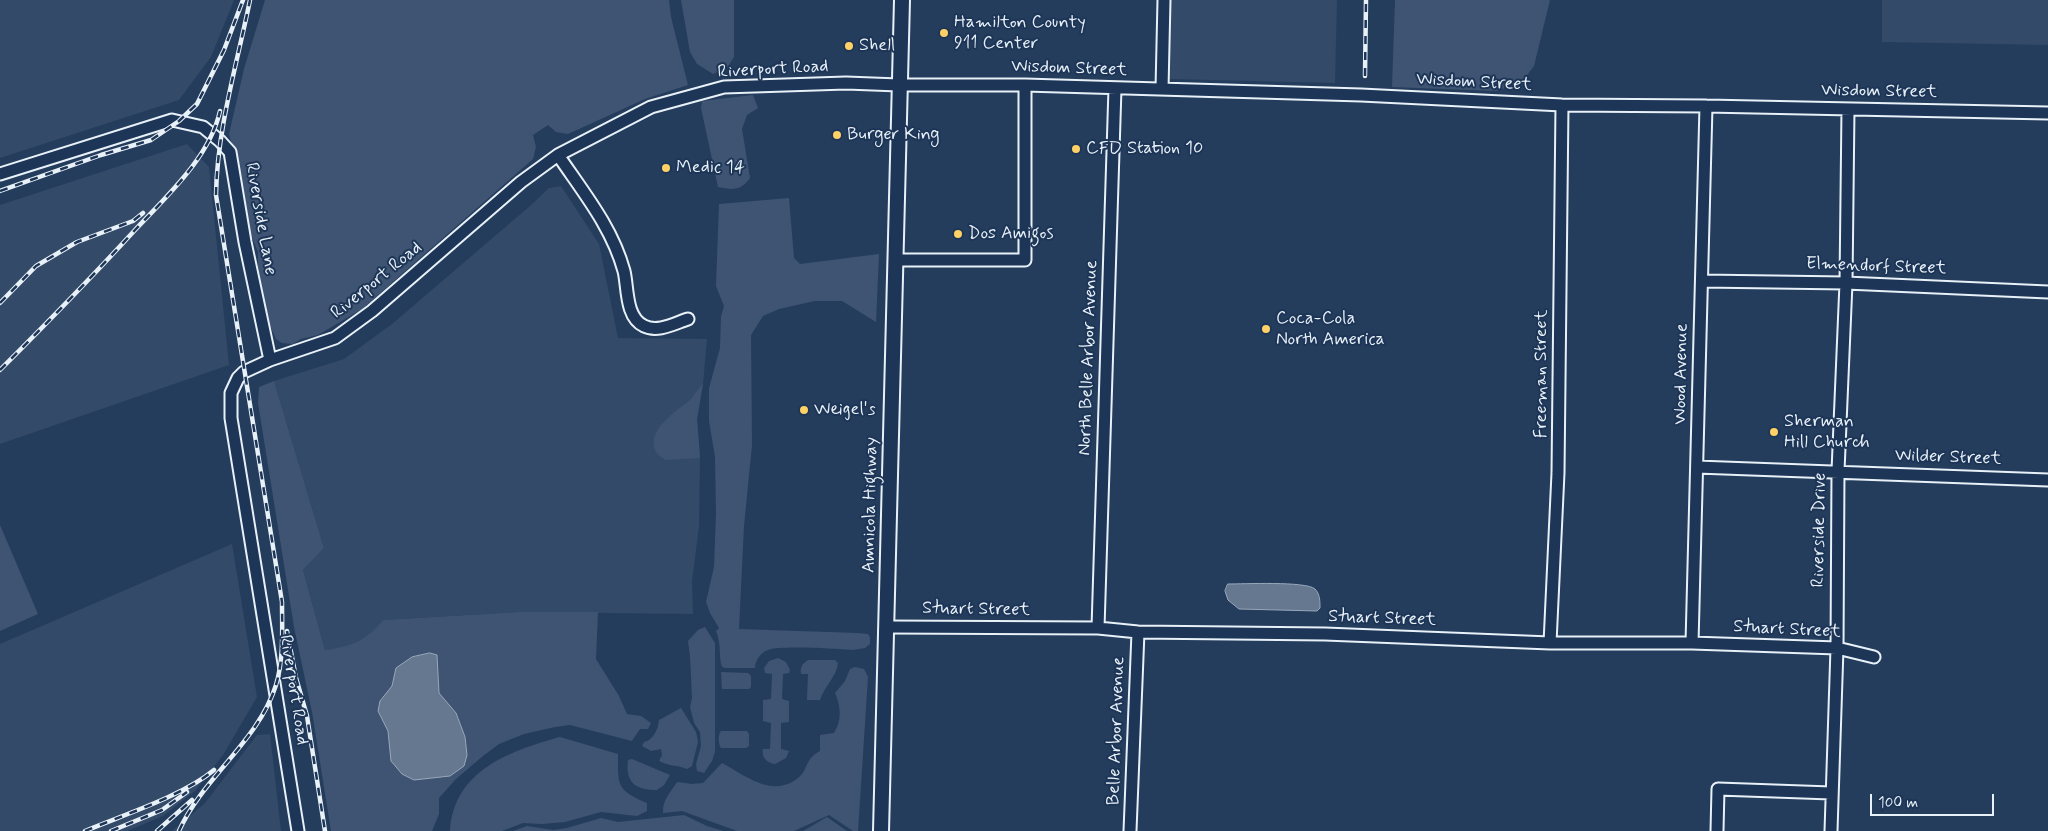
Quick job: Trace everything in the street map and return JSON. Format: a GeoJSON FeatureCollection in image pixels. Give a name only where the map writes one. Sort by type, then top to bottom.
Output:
{"type":"FeatureCollection","features":[{"type":"Feature","properties":{"kind":"main road","name":"Amnicola Highway"},"geometry":{"type":"LineString","coordinates":[[881,831],[902,0]]}},
{"type":"Feature","properties":{"kind":"street"},"geometry":{"type":"LineString","coordinates":[[1162,89],[1164,0]]}},
{"type":"Feature","properties":{"kind":"street","name":"Riverport Road"},"geometry":{"type":"LineString","coordinates":[[298,831],[231,418],[231,393],[238,378],[246,371],[270,360],[335,338],[372,311],[521,182],[558,155],[651,107],[724,87],[846,83],[899,86]]}},
{"type":"Feature","properties":{"kind":"street","name":"Wisdom Street"},"geometry":{"type":"LineString","coordinates":[[899,86],[1026,84],[1361,95],[1562,105],[1848,108],[2048,113]]}},
{"type":"Feature","properties":{"kind":"street"},"geometry":{"type":"LineString","coordinates":[[894,260],[1025,260],[1026,84]]}},
{"type":"Feature","properties":{"kind":"street","name":"North Belle Arbor Avenue"},"geometry":{"type":"LineString","coordinates":[[1098,628],[1115,88]]}},
{"type":"Feature","properties":{"kind":"street","name":"Freeman Street"},"geometry":{"type":"LineString","coordinates":[[1550,643],[1558,473],[1562,105]]}},
{"type":"Feature","properties":{"kind":"street","name":"Wood Avenue"},"geometry":{"type":"LineString","coordinates":[[1692,643],[1706,106]]}},
{"type":"Feature","properties":{"kind":"street","name":"Riverside Drive"},"geometry":{"type":"LineString","coordinates":[[1831,831],[1837,648],[1838,471],[1846,283],[1848,108]]}},
{"type":"Feature","properties":{"kind":"street","name":"Riverside Lane"},"geometry":{"type":"LineString","coordinates":[[0,174],[172,120],[203,127],[230,152],[245,242],[270,360]]}},
{"type":"Feature","properties":{"kind":"street"},"geometry":{"type":"LineString","coordinates":[[558,155],[607,227],[624,270],[631,313],[643,326],[659,328],[688,318]]}},
{"type":"Feature","properties":{"kind":"street","name":"Elmendorf Street"},"geometry":{"type":"LineString","coordinates":[[1702,281],[1846,283],[2048,292]]}},
{"type":"Feature","properties":{"kind":"street","name":"Wilder Street"},"geometry":{"type":"LineString","coordinates":[[1698,467],[2048,480]]}},
{"type":"Feature","properties":{"kind":"street","name":"Stuart Street"},"geometry":{"type":"LineString","coordinates":[[887,626],[1098,628],[1138,632],[1325,634],[1550,643],[1692,643],[1837,648],[1874,657]]}},
{"type":"Feature","properties":{"kind":"street","name":"Belle Arbor Avenue"},"geometry":{"type":"LineString","coordinates":[[1130,831],[1138,632]]}},
{"type":"Feature","properties":{"kind":"street"},"geometry":{"type":"LineString","coordinates":[[1717,831],[1718,789],[1831,793]]}},
{"type":"Feature","properties":{"kind":"shaded area"},"geometry":{"type":"Polygon","coordinates":[[[0,0],[234,0],[211,57],[179,100],[0,158],[0,0]]]}},
{"type":"Feature","properties":{"kind":"shaded area"},"geometry":{"type":"Polygon","coordinates":[[[265,0],[669,0],[671,17],[688,85],[645,99],[568,134],[556,132],[548,125],[533,135],[536,147],[533,159],[362,309],[318,335],[301,339],[293,344],[282,343],[276,339],[267,319],[258,266],[258,252],[249,230],[236,158],[229,134],[244,69],[265,0]]]}},
{"type":"Feature","properties":{"kind":"shaded area"},"geometry":{"type":"Polygon","coordinates":[[[681,0],[734,0],[734,57],[727,68],[713,74],[697,64],[690,52],[681,0]]]}},
{"type":"Feature","properties":{"kind":"shaded area"},"geometry":{"type":"Polygon","coordinates":[[[1171,0],[1337,0],[1335,83],[1169,79],[1171,0]]]}},
{"type":"Feature","properties":{"kind":"shaded area"},"geometry":{"type":"Polygon","coordinates":[[[1395,0],[1550,0],[1534,66],[1522,82],[1496,91],[1392,87],[1395,0]]]}},
{"type":"Feature","properties":{"kind":"shaded area"},"geometry":{"type":"Polygon","coordinates":[[[1882,0],[2048,0],[2048,45],[1882,42],[1882,0]]]}},
{"type":"Feature","properties":{"kind":"shaded area"},"geometry":{"type":"Polygon","coordinates":[[[753,95],[758,108],[747,115],[742,129],[750,178],[740,187],[728,189],[718,187],[701,108],[702,101],[753,95]]]}},
{"type":"Feature","properties":{"kind":"shaded area"},"geometry":{"type":"Polygon","coordinates":[[[187,144],[209,167],[229,365],[0,444],[0,205],[187,144]]]}},
{"type":"Feature","properties":{"kind":"shaded area"},"geometry":{"type":"Polygon","coordinates":[[[561,186],[599,244],[618,338],[707,339],[703,384],[697,419],[700,458],[699,526],[692,582],[693,614],[518,612],[383,620],[373,634],[345,648],[325,650],[303,570],[324,548],[274,381],[344,359],[392,324],[549,188],[561,186]]]}},
{"type":"Feature","properties":{"kind":"shaded area"},"geometry":{"type":"Polygon","coordinates":[[[789,198],[794,258],[800,264],[879,254],[876,322],[842,301],[815,301],[779,309],[763,316],[751,335],[752,445],[744,526],[739,629],[868,634],[870,644],[865,648],[853,650],[774,649],[765,651],[760,655],[755,668],[725,668],[722,667],[716,631],[719,628],[706,602],[714,567],[716,513],[715,457],[709,421],[709,388],[720,348],[721,317],[724,306],[716,286],[719,204],[789,198]]]}},
{"type":"Feature","properties":{"kind":"shaded area"},"geometry":{"type":"Polygon","coordinates":[[[274,381],[324,548],[303,570],[325,650],[343,647],[358,641],[371,633],[383,620],[518,612],[598,612],[596,659],[619,696],[627,714],[641,716],[651,723],[648,729],[640,729],[632,741],[570,725],[524,734],[499,744],[456,779],[439,798],[439,814],[432,831],[331,831],[312,712],[294,627],[258,403],[259,387],[274,381]]]}},
{"type":"Feature","properties":{"kind":"shaded area"},"geometry":{"type":"Polygon","coordinates":[[[703,384],[697,419],[700,458],[665,460],[656,452],[654,444],[658,429],[671,415],[690,400],[703,384]]]}},
{"type":"Feature","properties":{"kind":"shaded area"},"geometry":{"type":"Polygon","coordinates":[[[0,525],[38,614],[0,631],[0,525]]]}},
{"type":"Feature","properties":{"kind":"shaded area"},"geometry":{"type":"Polygon","coordinates":[[[232,544],[257,697],[223,755],[195,791],[163,816],[127,831],[0,831],[0,644],[232,544]]]}},
{"type":"Feature","properties":{"kind":"shaded area"},"geometry":{"type":"Polygon","coordinates":[[[1260,583],[1309,586],[1318,593],[1320,608],[1317,611],[1239,609],[1228,600],[1225,591],[1228,584],[1260,583]]]}},
{"type":"Feature","properties":{"kind":"shaded area"},"geometry":{"type":"Polygon","coordinates":[[[705,627],[715,643],[715,752],[712,761],[704,773],[697,771],[696,764],[701,746],[700,732],[694,723],[690,707],[692,698],[688,641],[698,630],[705,627]]]}},
{"type":"Feature","properties":{"kind":"shaded area"},"geometry":{"type":"Polygon","coordinates":[[[430,653],[437,655],[439,693],[456,713],[465,737],[467,755],[464,766],[450,776],[414,780],[402,774],[391,761],[388,731],[378,711],[380,701],[392,686],[396,668],[412,657],[430,653]]]}},
{"type":"Feature","properties":{"kind":"shaded area"},"geometry":{"type":"Polygon","coordinates":[[[778,658],[786,662],[790,670],[789,673],[783,674],[782,699],[789,701],[789,722],[781,723],[781,749],[789,751],[786,758],[775,764],[767,761],[763,755],[763,749],[770,749],[771,723],[763,721],[763,700],[771,699],[772,674],[765,673],[764,668],[769,661],[778,658]]]}},
{"type":"Feature","properties":{"kind":"shaded area"},"geometry":{"type":"Polygon","coordinates":[[[808,660],[835,660],[838,663],[820,700],[807,700],[808,674],[801,674],[801,672],[802,666],[808,660]]]}},
{"type":"Feature","properties":{"kind":"shaded area"},"geometry":{"type":"Polygon","coordinates":[[[855,667],[864,669],[868,677],[858,831],[853,831],[829,815],[794,831],[737,831],[682,811],[663,813],[665,800],[677,782],[703,783],[722,763],[748,778],[768,785],[788,784],[798,778],[804,772],[812,757],[820,751],[820,735],[834,733],[837,728],[840,713],[835,693],[845,681],[850,669],[855,667]]]}},
{"type":"Feature","properties":{"kind":"shaded area"},"geometry":{"type":"Polygon","coordinates":[[[721,672],[748,673],[751,676],[751,687],[749,689],[722,689],[721,672]]]}},
{"type":"Feature","properties":{"kind":"shaded area"},"geometry":{"type":"Polygon","coordinates":[[[681,708],[696,732],[698,742],[692,766],[687,769],[659,761],[662,755],[661,749],[651,751],[642,746],[654,734],[659,720],[681,708]]]}},
{"type":"Feature","properties":{"kind":"shaded area"},"geometry":{"type":"Polygon","coordinates":[[[721,731],[747,731],[749,734],[749,746],[746,748],[721,748],[719,734],[721,731]]]}},
{"type":"Feature","properties":{"kind":"shaded area"},"geometry":{"type":"Polygon","coordinates":[[[270,734],[281,831],[172,831],[205,803],[257,735],[270,734]]]}},
{"type":"Feature","properties":{"kind":"shaded area"},"geometry":{"type":"Polygon","coordinates":[[[560,737],[618,754],[618,773],[621,785],[629,794],[647,803],[647,811],[637,816],[601,812],[565,822],[523,823],[502,831],[450,831],[454,810],[462,793],[473,778],[488,766],[504,757],[560,737]]]}},
{"type":"Feature","properties":{"kind":"shaded area"},"geometry":{"type":"Polygon","coordinates":[[[632,759],[670,775],[664,785],[657,790],[650,790],[643,789],[634,784],[628,774],[628,760],[632,759]]]}},
{"type":"Feature","properties":{"kind":"shaded area"},"geometry":{"type":"Polygon","coordinates":[[[684,815],[723,831],[513,831],[527,826],[553,830],[567,828],[601,818],[618,822],[684,815]]]}},
{"type":"Feature","properties":{"kind":"shaded area"},"geometry":{"type":"Polygon","coordinates":[[[827,817],[847,831],[803,831],[827,817]]]}},
{"type":"Feature","properties":{"kind":"railway"},"geometry":{"type":"LineString","coordinates":[[0,191],[101,155],[151,140],[179,121],[197,104],[224,50],[243,0]]}},
{"type":"Feature","properties":{"kind":"railway"},"geometry":{"type":"LineString","coordinates":[[179,831],[202,793],[244,742],[268,705],[279,675],[281,654],[282,602],[216,195],[217,170],[228,97],[250,0]]}},
{"type":"Feature","properties":{"kind":"railway"},"geometry":{"type":"LineString","coordinates":[[1365,76],[1366,0]]}},
{"type":"Feature","properties":{"kind":"railway"},"geometry":{"type":"LineString","coordinates":[[0,370],[160,204],[185,175],[207,144],[215,128],[220,111]]}},
{"type":"Feature","properties":{"kind":"railway"},"geometry":{"type":"LineString","coordinates":[[0,303],[36,266],[77,242],[133,221],[143,213]]}},
{"type":"Feature","properties":{"kind":"railway"},"geometry":{"type":"LineString","coordinates":[[287,631],[296,678],[307,716],[325,831]]}},
{"type":"Feature","properties":{"kind":"railway"},"geometry":{"type":"LineString","coordinates":[[85,831],[170,797],[214,770]]}},
{"type":"Feature","properties":{"kind":"railway"},"geometry":{"type":"LineString","coordinates":[[111,831],[162,810],[187,792]]}},
{"type":"Feature","properties":{"kind":"railway"},"geometry":{"type":"LineString","coordinates":[[157,831],[192,800]]}},
{"type":"Feature","properties":{"kind":"place","name":"Hamilton County 911 Center"},"geometry":{"type":"Point","coordinates":[944,33]}},
{"type":"Feature","properties":{"kind":"place","name":"Shell"},"geometry":{"type":"Point","coordinates":[849,46]}},
{"type":"Feature","properties":{"kind":"place","name":"Burger King"},"geometry":{"type":"Point","coordinates":[837,135]}},
{"type":"Feature","properties":{"kind":"place","name":"CFD Station 10"},"geometry":{"type":"Point","coordinates":[1076,149]}},
{"type":"Feature","properties":{"kind":"place","name":"Medic 14"},"geometry":{"type":"Point","coordinates":[666,168]}},
{"type":"Feature","properties":{"kind":"place","name":"Dos Amigos"},"geometry":{"type":"Point","coordinates":[958,234]}},
{"type":"Feature","properties":{"kind":"place","name":"Coca-Cola North America"},"geometry":{"type":"Point","coordinates":[1266,329]}},
{"type":"Feature","properties":{"kind":"place","name":"Weigel's"},"geometry":{"type":"Point","coordinates":[804,410]}},
{"type":"Feature","properties":{"kind":"place","name":"Sherman Hill Church"},"geometry":{"type":"Point","coordinates":[1774,432]}}]}
